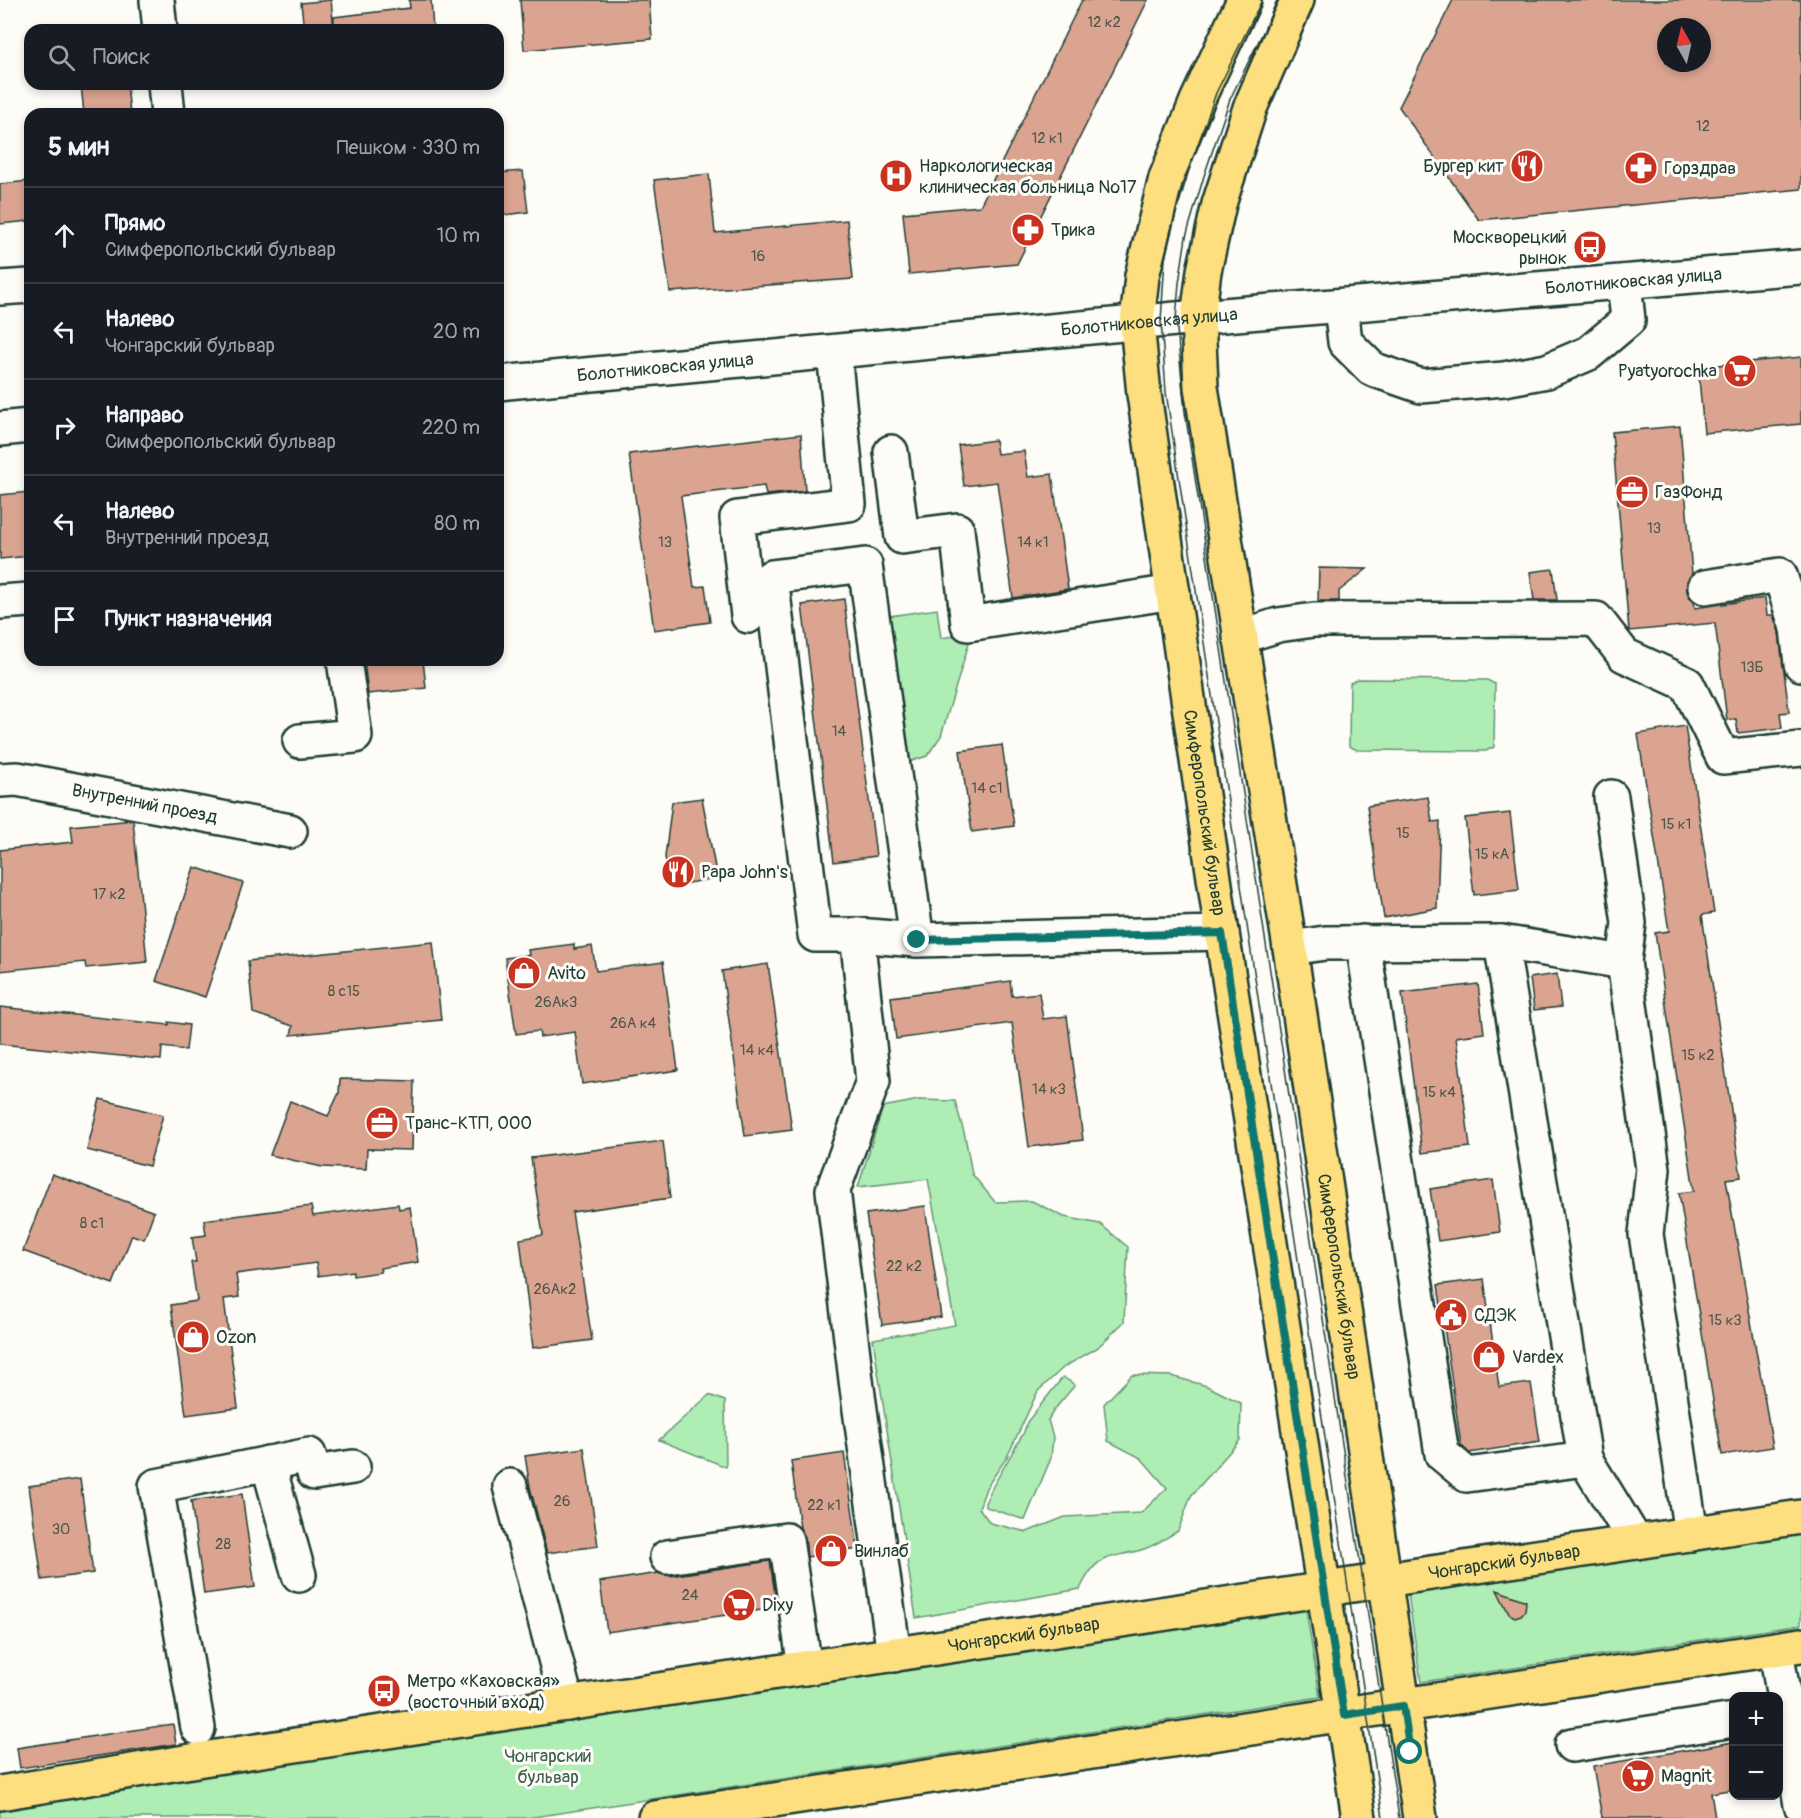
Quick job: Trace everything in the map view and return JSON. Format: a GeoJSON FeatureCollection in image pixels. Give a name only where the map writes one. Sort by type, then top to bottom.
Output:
{"type":"FeatureCollection","features":[{"type":"Feature","properties":{"kind":"main road","name":"Симферопольский бульвар"},"geometry":{"type":"LineString","coordinates":[[1244,0],[1197,101],[1166,178],[1142,276],[1137,323],[1144,394],[1222,933],[1359,1818]]}},
{"type":"Feature","properties":{"kind":"main road","name":"Симферопольский бульвар"},"geometry":{"type":"LineString","coordinates":[[1296,0],[1250,108],[1219,204],[1204,271],[1198,317],[1201,387],[1290,948],[1420,1818]]}},
{"type":"Feature","properties":{"kind":"main road","name":"Чонгарский бульвар"},"geometry":{"type":"LineString","coordinates":[[0,1793],[203,1759],[1801,1517]]}},
{"type":"Feature","properties":{"kind":"main road"},"geometry":{"type":"LineString","coordinates":[[655,1818],[1789,1647]]}},
{"type":"Feature","properties":{"kind":"street"},"geometry":{"type":"LineString","coordinates":[[157,0],[159,24]]}},
{"type":"Feature","properties":{"kind":"street"},"geometry":{"type":"LineString","coordinates":[[166,90],[167,108]]}},
{"type":"Feature","properties":{"kind":"street","name":"Болотниковская улица"},"geometry":{"type":"LineString","coordinates":[[504,382],[1198,317],[1801,267]]}},
{"type":"Feature","properties":{"kind":"street"},"geometry":{"type":"LineString","coordinates":[[1341,306],[1346,342],[1372,369],[1421,386],[1504,379],[1546,372],[1588,353],[1628,320],[1624,282]]}},
{"type":"Feature","properties":{"kind":"street"},"geometry":{"type":"LineString","coordinates":[[0,288],[24,286]]}},
{"type":"Feature","properties":{"kind":"street"},"geometry":{"type":"LineString","coordinates":[[748,616],[737,518],[849,504],[834,352]]}},
{"type":"Feature","properties":{"kind":"street"},"geometry":{"type":"LineString","coordinates":[[0,429],[24,427]]}},
{"type":"Feature","properties":{"kind":"street"},"geometry":{"type":"LineString","coordinates":[[891,452],[902,537]]}},
{"type":"Feature","properties":{"kind":"street"},"geometry":{"type":"LineString","coordinates":[[1173,592],[968,624],[957,530],[902,537],[865,565],[771,578],[815,935],[857,935],[917,940],[1222,933]]}},
{"type":"Feature","properties":{"kind":"street"},"geometry":{"type":"LineString","coordinates":[[865,565],[917,940]]}},
{"type":"Feature","properties":{"kind":"street"},"geometry":{"type":"LineString","coordinates":[[1705,587],[1780,575],[1799,627],[1801,664]]}},
{"type":"Feature","properties":{"kind":"street"},"geometry":{"type":"LineString","coordinates":[[0,602],[24,600]]}},
{"type":"Feature","properties":{"kind":"street"},"geometry":{"type":"LineString","coordinates":[[1240,637],[1278,625],[1314,620],[1596,619],[1624,655],[1687,684],[1723,757],[1801,749]]}},
{"type":"Feature","properties":{"kind":"street"},"geometry":{"type":"LineString","coordinates":[[300,741],[355,736],[345,666]]}},
{"type":"Feature","properties":{"kind":"street","name":"Внутренний проезд"},"geometry":{"type":"LineString","coordinates":[[0,780],[17,779],[290,831]]}},
{"type":"Feature","properties":{"kind":"street"},"geometry":{"type":"LineString","coordinates":[[1611,797],[1629,923],[1624,962],[1653,1169],[1646,1234],[1691,1534]]}},
{"type":"Feature","properties":{"kind":"street"},"geometry":{"type":"LineString","coordinates":[[857,935],[873,1081],[833,1190],[857,1388],[894,1655]]}},
{"type":"Feature","properties":{"kind":"street"},"geometry":{"type":"LineString","coordinates":[[1363,942],[1442,1454],[1467,1475],[1585,1459]]}},
{"type":"Feature","properties":{"kind":"street"},"geometry":{"type":"LineString","coordinates":[[1290,948],[1324,943],[1501,942],[1624,962]]}},
{"type":"Feature","properties":{"kind":"street"},"geometry":{"type":"LineString","coordinates":[[1501,942],[1585,1459],[1636,1542]]}},
{"type":"Feature","properties":{"kind":"street"},"geometry":{"type":"LineString","coordinates":[[198,1728],[156,1486],[309,1455],[314,1473],[353,1467]]}},
{"type":"Feature","properties":{"kind":"street"},"geometry":{"type":"LineString","coordinates":[[268,1463],[299,1575]]}},
{"type":"Feature","properties":{"kind":"street"},"geometry":{"type":"LineString","coordinates":[[510,1485],[567,1704]]}},
{"type":"Feature","properties":{"kind":"street"},"geometry":{"type":"LineString","coordinates":[[667,1557],[786,1540],[805,1668]]}},
{"type":"Feature","properties":{"kind":"street"},"geometry":{"type":"LineString","coordinates":[[1789,1647],[1783,1712],[1801,1805]]}},
{"type":"Feature","properties":{"kind":"street"},"geometry":{"type":"LineString","coordinates":[[1572,1745],[1729,1721]]}},
{"type":"Feature","properties":{"kind":"green space"},"geometry":{"type":"Polygon","coordinates":[[[937,609],[941,638],[972,633],[941,736],[927,756],[909,762],[890,616],[937,609]]]}},
{"type":"Feature","properties":{"kind":"green space"},"geometry":{"type":"Polygon","coordinates":[[[1357,679],[1487,680],[1495,684],[1494,747],[1486,751],[1357,750],[1349,746],[1349,742],[1350,683],[1357,679]]]}},
{"type":"Feature","properties":{"kind":"green space"},"geometry":{"type":"Polygon","coordinates":[[[919,1100],[955,1101],[965,1136],[972,1174],[995,1202],[1032,1201],[1064,1217],[1100,1224],[1128,1247],[1124,1322],[1097,1348],[1064,1367],[1038,1391],[1007,1457],[986,1488],[979,1508],[990,1523],[1027,1532],[1065,1517],[1141,1513],[1167,1488],[1141,1458],[1108,1441],[1104,1404],[1132,1375],[1171,1376],[1207,1386],[1241,1403],[1240,1440],[1191,1496],[1178,1531],[1148,1547],[1099,1562],[1080,1589],[916,1618],[873,1339],[955,1325],[928,1179],[858,1187],[883,1107],[919,1100]]]}},
{"type":"Feature","properties":{"kind":"green space"},"geometry":{"type":"Polygon","coordinates":[[[1063,1377],[1075,1385],[1048,1420],[1053,1437],[1051,1458],[1025,1520],[986,1507],[985,1503],[993,1486],[1024,1432],[1027,1422],[1063,1377]]]}},
{"type":"Feature","properties":{"kind":"green space"},"geometry":{"type":"Polygon","coordinates":[[[709,1395],[725,1401],[726,1467],[659,1440],[709,1395]]]}},
{"type":"Feature","properties":{"kind":"green space"},"geometry":{"type":"Polygon","coordinates":[[[1801,1530],[1801,1625],[1421,1682],[1407,1587],[1801,1530]]]}},
{"type":"Feature","properties":{"kind":"green space","name":"Чонгарский бульвар"},"geometry":{"type":"Polygon","coordinates":[[[1305,1604],[1320,1697],[527,1818],[0,1818],[0,1800],[1305,1604]]]}},
{"type":"Feature","properties":{"kind":"building"},"geometry":{"type":"Polygon","coordinates":[[[331,0],[333,24],[303,24],[301,3],[331,0]]]}},
{"type":"Feature","properties":{"kind":"building"},"geometry":{"type":"Polygon","coordinates":[[[409,0],[431,0],[433,24],[334,24],[334,17],[410,8],[409,0]]]}},
{"type":"Feature","properties":{"kind":"building"},"geometry":{"type":"Polygon","coordinates":[[[520,0],[649,0],[652,39],[524,50],[520,0]]]}},
{"type":"Feature","properties":{"kind":"building"},"geometry":{"type":"Polygon","coordinates":[[[1082,0],[1148,0],[1017,264],[909,274],[903,213],[980,206],[1082,0]]]}},
{"type":"Feature","properties":{"kind":"building"},"geometry":{"type":"Polygon","coordinates":[[[1453,0],[1801,0],[1801,189],[1479,220],[1399,107],[1453,0]]]}},
{"type":"Feature","properties":{"kind":"building"},"geometry":{"type":"Polygon","coordinates":[[[82,90],[128,90],[129,108],[83,108],[82,90]]]}},
{"type":"Feature","properties":{"kind":"building"},"geometry":{"type":"Polygon","coordinates":[[[523,171],[528,212],[504,215],[504,173],[523,171]]]}},
{"type":"Feature","properties":{"kind":"building"},"geometry":{"type":"Polygon","coordinates":[[[709,174],[715,233],[847,220],[853,279],[670,292],[654,180],[709,174]]]}},
{"type":"Feature","properties":{"kind":"building"},"geometry":{"type":"Polygon","coordinates":[[[24,182],[24,222],[0,224],[0,184],[24,182]]]}},
{"type":"Feature","properties":{"kind":"building"},"geometry":{"type":"Polygon","coordinates":[[[1801,357],[1801,424],[1704,433],[1698,367],[1801,357]]]}},
{"type":"Feature","properties":{"kind":"building"},"geometry":{"type":"Polygon","coordinates":[[[1680,426],[1692,574],[1687,581],[1687,591],[1695,608],[1765,598],[1767,615],[1773,615],[1779,632],[1789,712],[1780,713],[1782,728],[1738,733],[1736,719],[1727,720],[1715,623],[1629,631],[1612,432],[1680,426]]]}},
{"type":"Feature","properties":{"kind":"building"},"geometry":{"type":"Polygon","coordinates":[[[801,434],[805,491],[766,495],[764,486],[681,496],[694,587],[705,586],[710,622],[654,630],[629,454],[801,434]]]}},
{"type":"Feature","properties":{"kind":"building"},"geometry":{"type":"Polygon","coordinates":[[[995,440],[997,454],[1024,451],[1028,477],[1052,474],[1068,589],[1013,598],[997,482],[964,486],[958,445],[995,440]]]}},
{"type":"Feature","properties":{"kind":"building"},"geometry":{"type":"Polygon","coordinates":[[[24,493],[24,557],[0,559],[0,495],[24,493]]]}},
{"type":"Feature","properties":{"kind":"building"},"geometry":{"type":"Polygon","coordinates":[[[1319,568],[1367,569],[1339,591],[1339,601],[1318,601],[1319,568]]]}},
{"type":"Feature","properties":{"kind":"building"},"geometry":{"type":"Polygon","coordinates":[[[1553,569],[1557,600],[1534,600],[1530,572],[1553,569]]]}},
{"type":"Feature","properties":{"kind":"building"},"geometry":{"type":"Polygon","coordinates":[[[844,599],[876,856],[834,862],[802,605],[844,599]]]}},
{"type":"Feature","properties":{"kind":"building"},"geometry":{"type":"Polygon","coordinates":[[[365,666],[424,666],[426,688],[368,694],[365,666]]]}},
{"type":"Feature","properties":{"kind":"building"},"geometry":{"type":"Polygon","coordinates":[[[1685,726],[1714,913],[1702,915],[1741,1177],[1726,1179],[1773,1447],[1722,1455],[1679,1193],[1694,1191],[1655,933],[1669,931],[1638,734],[1685,726]]]}},
{"type":"Feature","properties":{"kind":"building"},"geometry":{"type":"Polygon","coordinates":[[[1002,745],[1014,826],[972,832],[960,751],[1002,745]]]}},
{"type":"Feature","properties":{"kind":"building"},"geometry":{"type":"Polygon","coordinates":[[[1428,797],[1432,822],[1440,821],[1437,908],[1384,918],[1367,806],[1428,797]]]}},
{"type":"Feature","properties":{"kind":"building"},"geometry":{"type":"Polygon","coordinates":[[[702,798],[717,878],[671,886],[665,857],[672,802],[702,798]]]}},
{"type":"Feature","properties":{"kind":"building"},"geometry":{"type":"Polygon","coordinates":[[[1510,813],[1519,890],[1474,895],[1465,818],[1510,813]]]}},
{"type":"Feature","properties":{"kind":"building"},"geometry":{"type":"Polygon","coordinates":[[[133,820],[147,962],[86,968],[85,962],[0,971],[0,850],[73,842],[71,826],[133,820]]]}},
{"type":"Feature","properties":{"kind":"building"},"geometry":{"type":"Polygon","coordinates":[[[194,867],[243,883],[205,997],[156,981],[194,867]]]}},
{"type":"Feature","properties":{"kind":"building"},"geometry":{"type":"Polygon","coordinates":[[[433,942],[441,1020],[291,1035],[293,1026],[253,1013],[248,961],[433,942]]]}},
{"type":"Feature","properties":{"kind":"building"},"geometry":{"type":"Polygon","coordinates":[[[574,944],[574,949],[592,946],[596,971],[663,962],[678,1070],[582,1084],[575,1032],[540,1037],[539,1031],[516,1034],[505,958],[529,955],[528,950],[574,944]]]}},
{"type":"Feature","properties":{"kind":"building"},"geometry":{"type":"Polygon","coordinates":[[[768,964],[792,1130],[745,1136],[722,971],[768,964]]]}},
{"type":"Feature","properties":{"kind":"building"},"geometry":{"type":"Polygon","coordinates":[[[1557,974],[1561,1007],[1534,1010],[1530,978],[1557,974]]]}},
{"type":"Feature","properties":{"kind":"building"},"geometry":{"type":"Polygon","coordinates":[[[1010,981],[1012,996],[1039,993],[1043,1019],[1067,1016],[1083,1140],[1029,1147],[1012,1023],[896,1039],[891,997],[1010,981]]]}},
{"type":"Feature","properties":{"kind":"building"},"geometry":{"type":"Polygon","coordinates":[[[1478,984],[1484,1033],[1456,1037],[1470,1147],[1422,1153],[1402,993],[1478,984]]]}},
{"type":"Feature","properties":{"kind":"building"},"geometry":{"type":"Polygon","coordinates":[[[0,1007],[169,1025],[169,1022],[189,1025],[186,1050],[162,1047],[161,1060],[0,1044],[0,1007]]]}},
{"type":"Feature","properties":{"kind":"building"},"geometry":{"type":"Polygon","coordinates":[[[340,1079],[414,1081],[412,1150],[367,1149],[366,1169],[322,1167],[270,1155],[290,1101],[328,1116],[339,1093],[340,1079]]]}},
{"type":"Feature","properties":{"kind":"building"},"geometry":{"type":"Polygon","coordinates":[[[100,1099],[163,1115],[149,1166],[87,1150],[100,1099]]]}},
{"type":"Feature","properties":{"kind":"building"},"geometry":{"type":"Polygon","coordinates":[[[663,1141],[670,1198],[572,1212],[592,1340],[533,1348],[520,1239],[543,1235],[531,1158],[663,1141]]]}},
{"type":"Feature","properties":{"kind":"building"},"geometry":{"type":"Polygon","coordinates":[[[52,1174],[154,1212],[144,1239],[132,1235],[113,1284],[23,1251],[52,1174]]]}},
{"type":"Feature","properties":{"kind":"building"},"geometry":{"type":"Polygon","coordinates":[[[1493,1180],[1500,1232],[1438,1241],[1430,1189],[1493,1180]]]}},
{"type":"Feature","properties":{"kind":"building"},"geometry":{"type":"Polygon","coordinates":[[[398,1204],[399,1209],[410,1207],[418,1262],[380,1268],[381,1272],[353,1276],[353,1271],[318,1276],[316,1263],[236,1274],[239,1297],[224,1299],[238,1408],[186,1415],[171,1305],[197,1301],[191,1262],[196,1262],[192,1237],[206,1235],[204,1220],[311,1206],[313,1216],[398,1204]]]}},
{"type":"Feature","properties":{"kind":"building"},"geometry":{"type":"Polygon","coordinates":[[[925,1206],[941,1317],[882,1325],[866,1214],[925,1206]]]}},
{"type":"Feature","properties":{"kind":"building"},"geometry":{"type":"Polygon","coordinates":[[[1484,1279],[1499,1387],[1531,1383],[1540,1442],[1469,1453],[1461,1445],[1438,1285],[1484,1279]]]}},
{"type":"Feature","properties":{"kind":"building"},"geometry":{"type":"Polygon","coordinates":[[[584,1448],[598,1546],[547,1553],[530,1487],[525,1456],[584,1448]]]}},
{"type":"Feature","properties":{"kind":"building"},"geometry":{"type":"Polygon","coordinates":[[[844,1453],[858,1549],[807,1557],[805,1537],[800,1528],[791,1461],[844,1453]]]}},
{"type":"Feature","properties":{"kind":"building"},"geometry":{"type":"Polygon","coordinates":[[[80,1479],[93,1573],[42,1580],[29,1486],[80,1479]]]}},
{"type":"Feature","properties":{"kind":"building"},"geometry":{"type":"Polygon","coordinates":[[[242,1494],[255,1587],[204,1594],[191,1501],[242,1494]]]}},
{"type":"Feature","properties":{"kind":"building"},"geometry":{"type":"Polygon","coordinates":[[[770,1561],[777,1608],[607,1632],[600,1582],[659,1573],[670,1576],[770,1561]]]}},
{"type":"Feature","properties":{"kind":"building"},"geometry":{"type":"Polygon","coordinates":[[[1497,1590],[1526,1601],[1525,1611],[1515,1617],[1509,1614],[1497,1590]]]}},
{"type":"Feature","properties":{"kind":"building"},"geometry":{"type":"Polygon","coordinates":[[[173,1724],[176,1744],[20,1768],[17,1748],[173,1724]]]}},
{"type":"Feature","properties":{"kind":"building"},"geometry":{"type":"Polygon","coordinates":[[[1729,1743],[1729,1790],[1711,1793],[1715,1818],[1602,1818],[1593,1766],[1729,1743]]]}},
{"type":"Feature","properties":{"kind":"tram line"},"geometry":{"type":"LineString","coordinates":[[1262,0],[1216,93],[1188,173],[1165,259],[1161,321],[1166,392],[1383,1818]]}},
{"type":"Feature","properties":{"kind":"tram line"},"geometry":{"type":"LineString","coordinates":[[1279,0],[1230,99],[1204,176],[1186,237],[1176,319],[1185,412],[1399,1818]]}},
{"type":"Feature","properties":{"kind":"place","name":"Бургер кит"},"geometry":{"type":"Point","coordinates":[1527,166]}},
{"type":"Feature","properties":{"kind":"place","name":"Горздрав"},"geometry":{"type":"Point","coordinates":[1641,168]}},
{"type":"Feature","properties":{"kind":"place","name":"Наркологическая клиническая больница №17"},"geometry":{"type":"Point","coordinates":[896,176]}},
{"type":"Feature","properties":{"kind":"place","name":"Трика"},"geometry":{"type":"Point","coordinates":[1028,230]}},
{"type":"Feature","properties":{"kind":"place","name":"Москворецкий рынок"},"geometry":{"type":"Point","coordinates":[1590,247]}},
{"type":"Feature","properties":{"kind":"place","name":"Pyatyorochka"},"geometry":{"type":"Point","coordinates":[1740,371]}},
{"type":"Feature","properties":{"kind":"place","name":"ГазФонд"},"geometry":{"type":"Point","coordinates":[1632,492]}},
{"type":"Feature","properties":{"kind":"place","name":"Papa John's"},"geometry":{"type":"Point","coordinates":[678,872]}},
{"type":"Feature","properties":{"kind":"place","name":"Avito"},"geometry":{"type":"Point","coordinates":[524,973]}},
{"type":"Feature","properties":{"kind":"place","name":"Транс-КТП, ООО"},"geometry":{"type":"Point","coordinates":[382,1123]}},
{"type":"Feature","properties":{"kind":"place","name":"СДЭК"},"geometry":{"type":"Point","coordinates":[1451,1315]}},
{"type":"Feature","properties":{"kind":"place","name":"Ozon"},"geometry":{"type":"Point","coordinates":[193,1337]}},
{"type":"Feature","properties":{"kind":"place","name":"Vardex"},"geometry":{"type":"Point","coordinates":[1489,1357]}},
{"type":"Feature","properties":{"kind":"place","name":"Винлаб"},"geometry":{"type":"Point","coordinates":[831,1551]}},
{"type":"Feature","properties":{"kind":"place","name":"Dixy"},"geometry":{"type":"Point","coordinates":[739,1605]}},
{"type":"Feature","properties":{"kind":"place","name":"Метро «Каховская» (восточный вход)"},"geometry":{"type":"Point","coordinates":[384,1691]}},
{"type":"Feature","properties":{"kind":"place","name":"Magnit"},"geometry":{"type":"Point","coordinates":[1638,1776]}},
{"type":"Feature","properties":{"kind":"route"},"geometry":{"type":"LineString","coordinates":[[917,940],[1222,933],[1317,1557],[1344,1715],[1403,1706],[1410,1752]]}}]}
